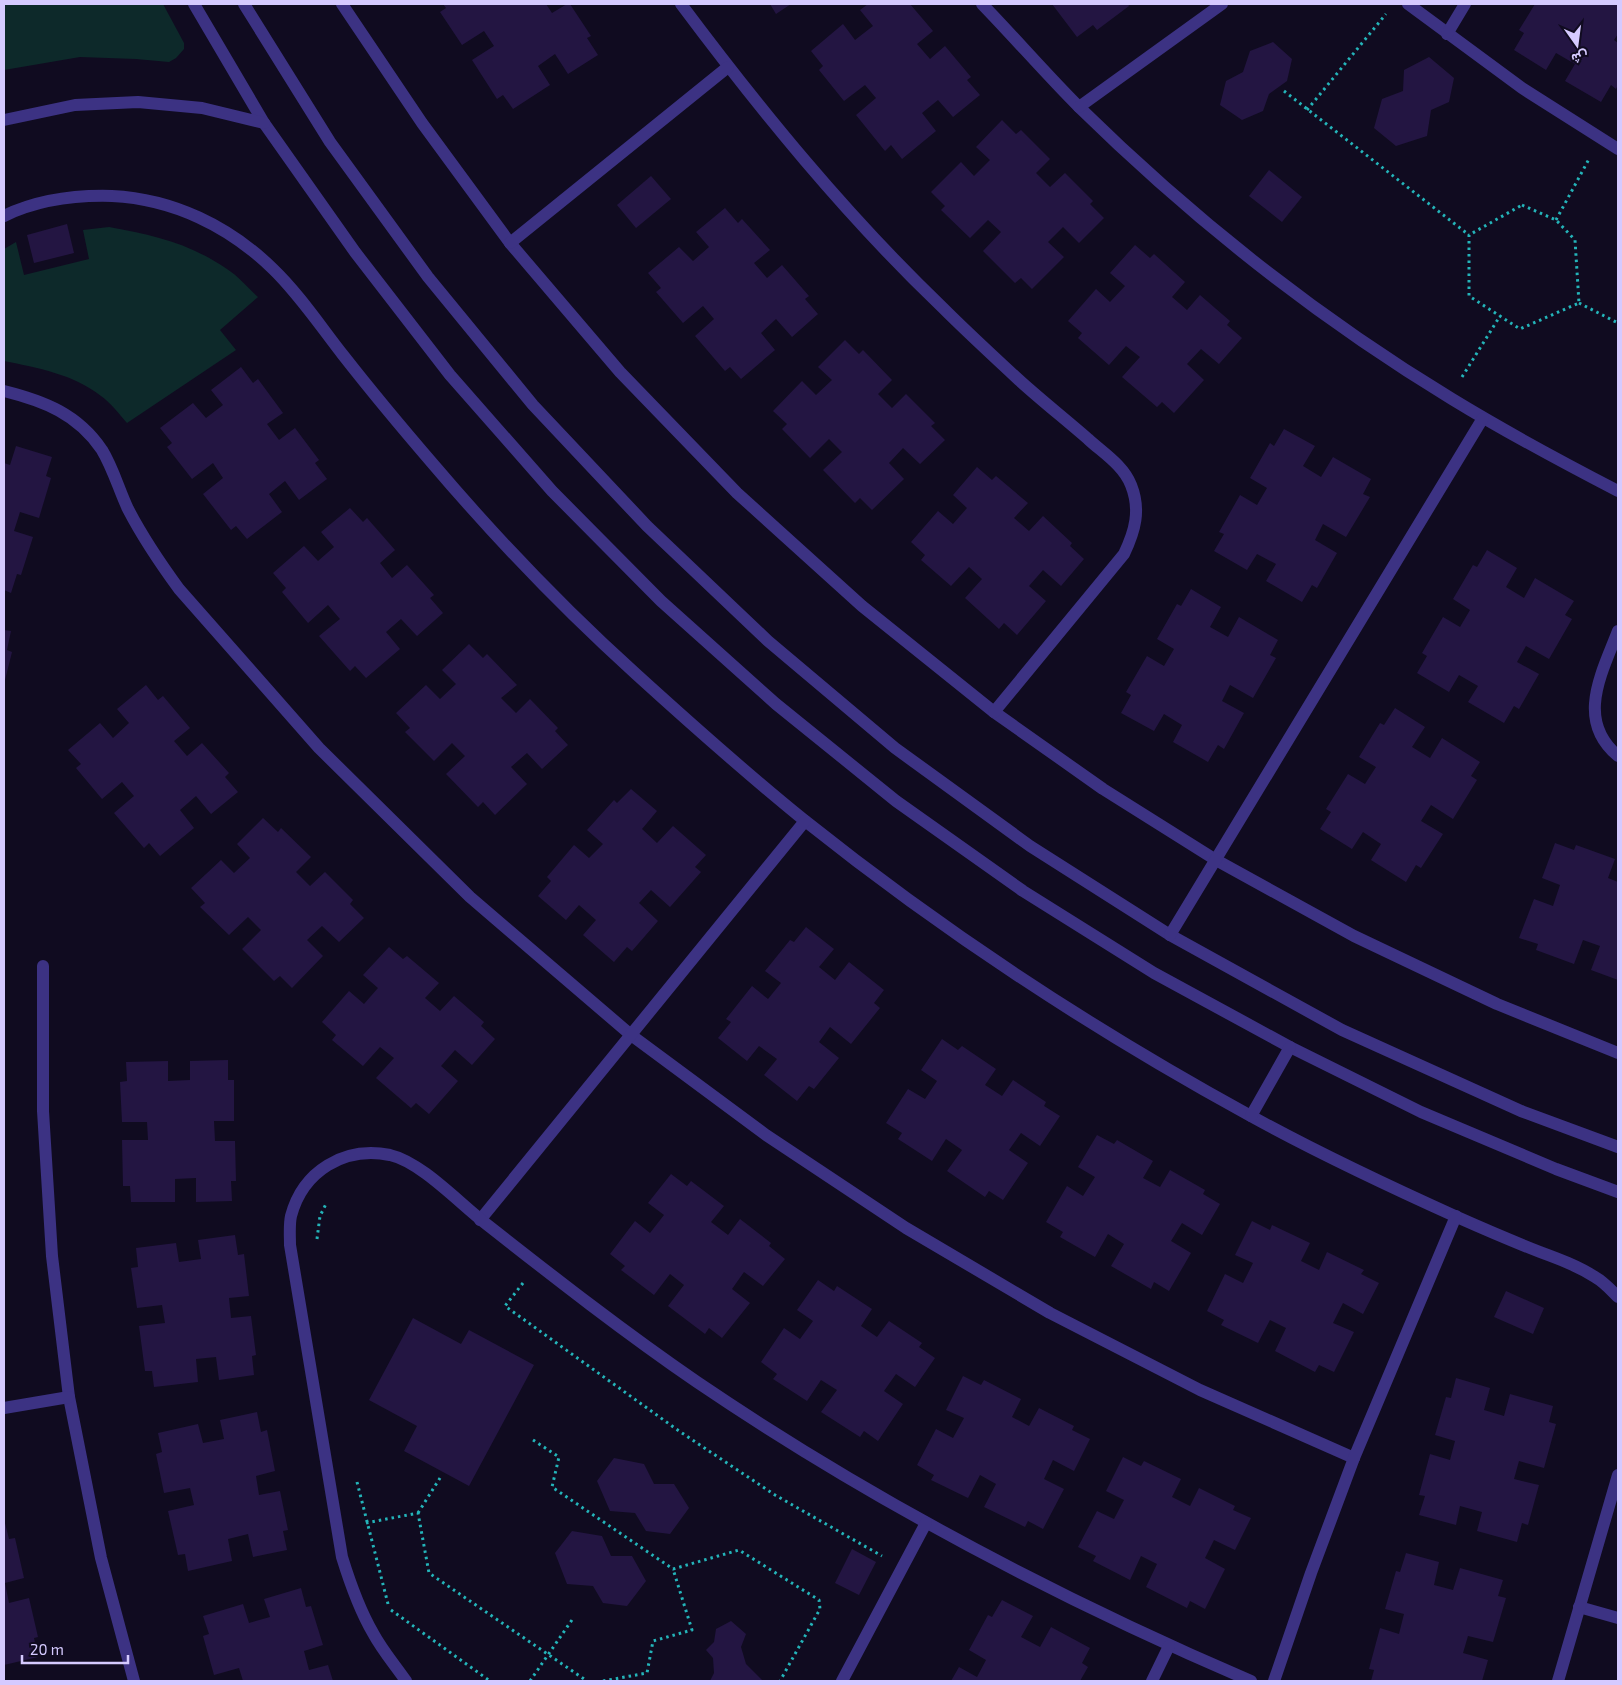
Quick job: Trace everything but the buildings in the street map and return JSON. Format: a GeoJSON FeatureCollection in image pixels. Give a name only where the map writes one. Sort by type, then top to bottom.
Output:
{"type":"FeatureCollection","features":[{"type":"Feature","properties":{"kind":"street"},"geometry":{"type":"LineString","coordinates":[[194,4],[264,122],[355,252],[450,374],[552,491],[682,621],[776,704],[896,801],[1015,885],[1154,973],[1290,1047],[1421,1112],[1556,1170],[1618,1192]]}},
{"type":"Feature","properties":{"kind":"street"},"geometry":{"type":"LineString","coordinates":[[244,4],[330,142],[428,277],[533,405],[647,526],[768,641],[895,748],[1030,846],[1170,935],[1342,1030],[1521,1111],[1618,1147]]}},
{"type":"Feature","properties":{"kind":"street"},"geometry":{"type":"LineString","coordinates":[[342,4],[422,123],[510,243],[620,372],[737,493],[862,606],[994,712],[1103,789],[1216,860],[1354,936],[1497,1004],[1618,1053]]}},
{"type":"Feature","properties":{"kind":"street"},"geometry":{"type":"LineString","coordinates":[[681,4],[728,67],[795,150],[893,257],[940,306],[1018,379],[1118,464],[1131,485],[1137,508],[1134,532],[1124,554],[994,712]]}},
{"type":"Feature","properties":{"kind":"street"},"geometry":{"type":"LineString","coordinates":[[982,4],[1079,106],[1165,187],[1256,262],[1351,333],[1449,397],[1566,464],[1618,490]]}},
{"type":"Feature","properties":{"kind":"street"},"geometry":{"type":"LineString","coordinates":[[1079,106],[1222,4]]}},
{"type":"Feature","properties":{"kind":"street"},"geometry":{"type":"LineString","coordinates":[[1408,4],[1522,88],[1618,149]]}},
{"type":"Feature","properties":{"kind":"street"},"geometry":{"type":"LineString","coordinates":[[1447,34],[1465,4]]}},
{"type":"Feature","properties":{"kind":"street"},"geometry":{"type":"LineString","coordinates":[[510,243],[728,67]]}},
{"type":"Feature","properties":{"kind":"street"},"geometry":{"type":"LineString","coordinates":[[4,120],[74,105],[138,102],[202,108],[264,122]]}},
{"type":"Feature","properties":{"kind":"street"},"geometry":{"type":"LineString","coordinates":[[4,216],[51,201],[92,195],[133,197],[173,207],[211,222],[246,244],[276,272],[377,398],[455,490],[537,577],[623,662],[705,737],[804,821],[911,902],[1021,979],[1134,1050],[1251,1116],[1352,1168],[1456,1216],[1575,1266],[1599,1279],[1618,1297]]}},
{"type":"Feature","properties":{"kind":"street"},"geometry":{"type":"LineString","coordinates":[[4,391],[32,398],[60,410],[83,427],[102,450],[142,536],[179,589],[319,748],[470,897],[631,1035],[766,1135],[906,1228],[1050,1313],[1200,1390],[1354,1458]]}},
{"type":"Feature","properties":{"kind":"street"},"geometry":{"type":"LineString","coordinates":[[1170,935],[1483,418]]}},
{"type":"Feature","properties":{"kind":"street"},"geometry":{"type":"LineString","coordinates":[[1618,631],[1597,686],[1594,703],[1595,721],[1602,737],[1618,756]]}},
{"type":"Feature","properties":{"kind":"street"},"geometry":{"type":"LineString","coordinates":[[480,1220],[804,821]]}},
{"type":"Feature","properties":{"kind":"street"},"geometry":{"type":"LineString","coordinates":[[43,966],[43,1111],[52,1256],[69,1398],[101,1558],[134,1681]]}},
{"type":"Feature","properties":{"kind":"street"},"geometry":{"type":"LineString","coordinates":[[1251,1116],[1290,1047]]}},
{"type":"Feature","properties":{"kind":"street"},"geometry":{"type":"LineString","coordinates":[[406,1681],[374,1635],[360,1610],[342,1556],[290,1245],[290,1218],[299,1193],[316,1172],[339,1158],[366,1152],[392,1155],[417,1166],[480,1220],[588,1304],[698,1382],[810,1455],[926,1523],[1046,1587],[1169,1646],[1251,1681]]}},
{"type":"Feature","properties":{"kind":"street"},"geometry":{"type":"LineString","coordinates":[[1274,1681],[1311,1573],[1354,1458],[1456,1216]]}},
{"type":"Feature","properties":{"kind":"street"},"geometry":{"type":"LineString","coordinates":[[4,1408],[69,1398]]}},
{"type":"Feature","properties":{"kind":"street"},"geometry":{"type":"LineString","coordinates":[[1558,1681],[1618,1475]]}},
{"type":"Feature","properties":{"kind":"street"},"geometry":{"type":"LineString","coordinates":[[842,1681],[926,1523]]}},
{"type":"Feature","properties":{"kind":"street"},"geometry":{"type":"LineString","coordinates":[[1579,1607],[1618,1618]]}},
{"type":"Feature","properties":{"kind":"street"},"geometry":{"type":"LineString","coordinates":[[1152,1681],[1169,1646]]}},
{"type":"Feature","properties":{"kind":"path"},"geometry":{"type":"LineString","coordinates":[[1307,110],[1388,11]]}},
{"type":"Feature","properties":{"kind":"path"},"geometry":{"type":"LineString","coordinates":[[1284,91],[1469,235]]}},
{"type":"Feature","properties":{"kind":"path"},"geometry":{"type":"LineString","coordinates":[[1556,220],[1600,139]]}},
{"type":"Feature","properties":{"kind":"path"},"geometry":{"type":"LineString","coordinates":[[1469,235],[1522,206],[1556,220],[1575,240],[1580,303]]}},
{"type":"Feature","properties":{"kind":"path"},"geometry":{"type":"LineString","coordinates":[[1469,235],[1469,296],[1520,329],[1580,303]]}},
{"type":"Feature","properties":{"kind":"path"},"geometry":{"type":"LineString","coordinates":[[1580,303],[1618,323]]}},
{"type":"Feature","properties":{"kind":"path"},"geometry":{"type":"LineString","coordinates":[[1449,397],[1500,316]]}},
{"type":"Feature","properties":{"kind":"path"},"geometry":{"type":"LineString","coordinates":[[316,1242],[320,1216],[327,1202]]}},
{"type":"Feature","properties":{"kind":"path"},"geometry":{"type":"LineString","coordinates":[[516,1276],[524,1282],[505,1306],[679,1431],[775,1495],[902,1567]]}},
{"type":"Feature","properties":{"kind":"path"},"geometry":{"type":"LineString","coordinates":[[533,1440],[558,1457],[552,1487],[673,1569],[692,1630],[653,1641],[647,1673],[603,1681]]}},
{"type":"Feature","properties":{"kind":"path"},"geometry":{"type":"LineString","coordinates":[[440,1478],[418,1514],[428,1573],[587,1681]]}},
{"type":"Feature","properties":{"kind":"path"},"geometry":{"type":"LineString","coordinates":[[357,1481],[389,1609],[490,1681]]}},
{"type":"Feature","properties":{"kind":"path"},"geometry":{"type":"LineString","coordinates":[[338,1529],[367,1522],[418,1514]]}},
{"type":"Feature","properties":{"kind":"path"},"geometry":{"type":"LineString","coordinates":[[673,1569],[739,1550],[819,1600],[820,1609],[780,1681]]}},
{"type":"Feature","properties":{"kind":"path"},"geometry":{"type":"LineString","coordinates":[[530,1681],[574,1617]]}},
{"type":"Feature","properties":{"kind":"green space"},"geometry":{"type":"Polygon","coordinates":[[[4,4],[163,4],[184,43],[184,49],[176,58],[169,62],[80,57],[4,70],[4,4]]]}},
{"type":"Feature","properties":{"kind":"green space"},"geometry":{"type":"Polygon","coordinates":[[[109,227],[141,233],[185,246],[213,260],[231,272],[258,297],[220,330],[236,350],[127,423],[105,399],[79,382],[30,366],[4,361],[4,249],[16,242],[24,275],[89,259],[83,230],[109,227]]]}}]}
